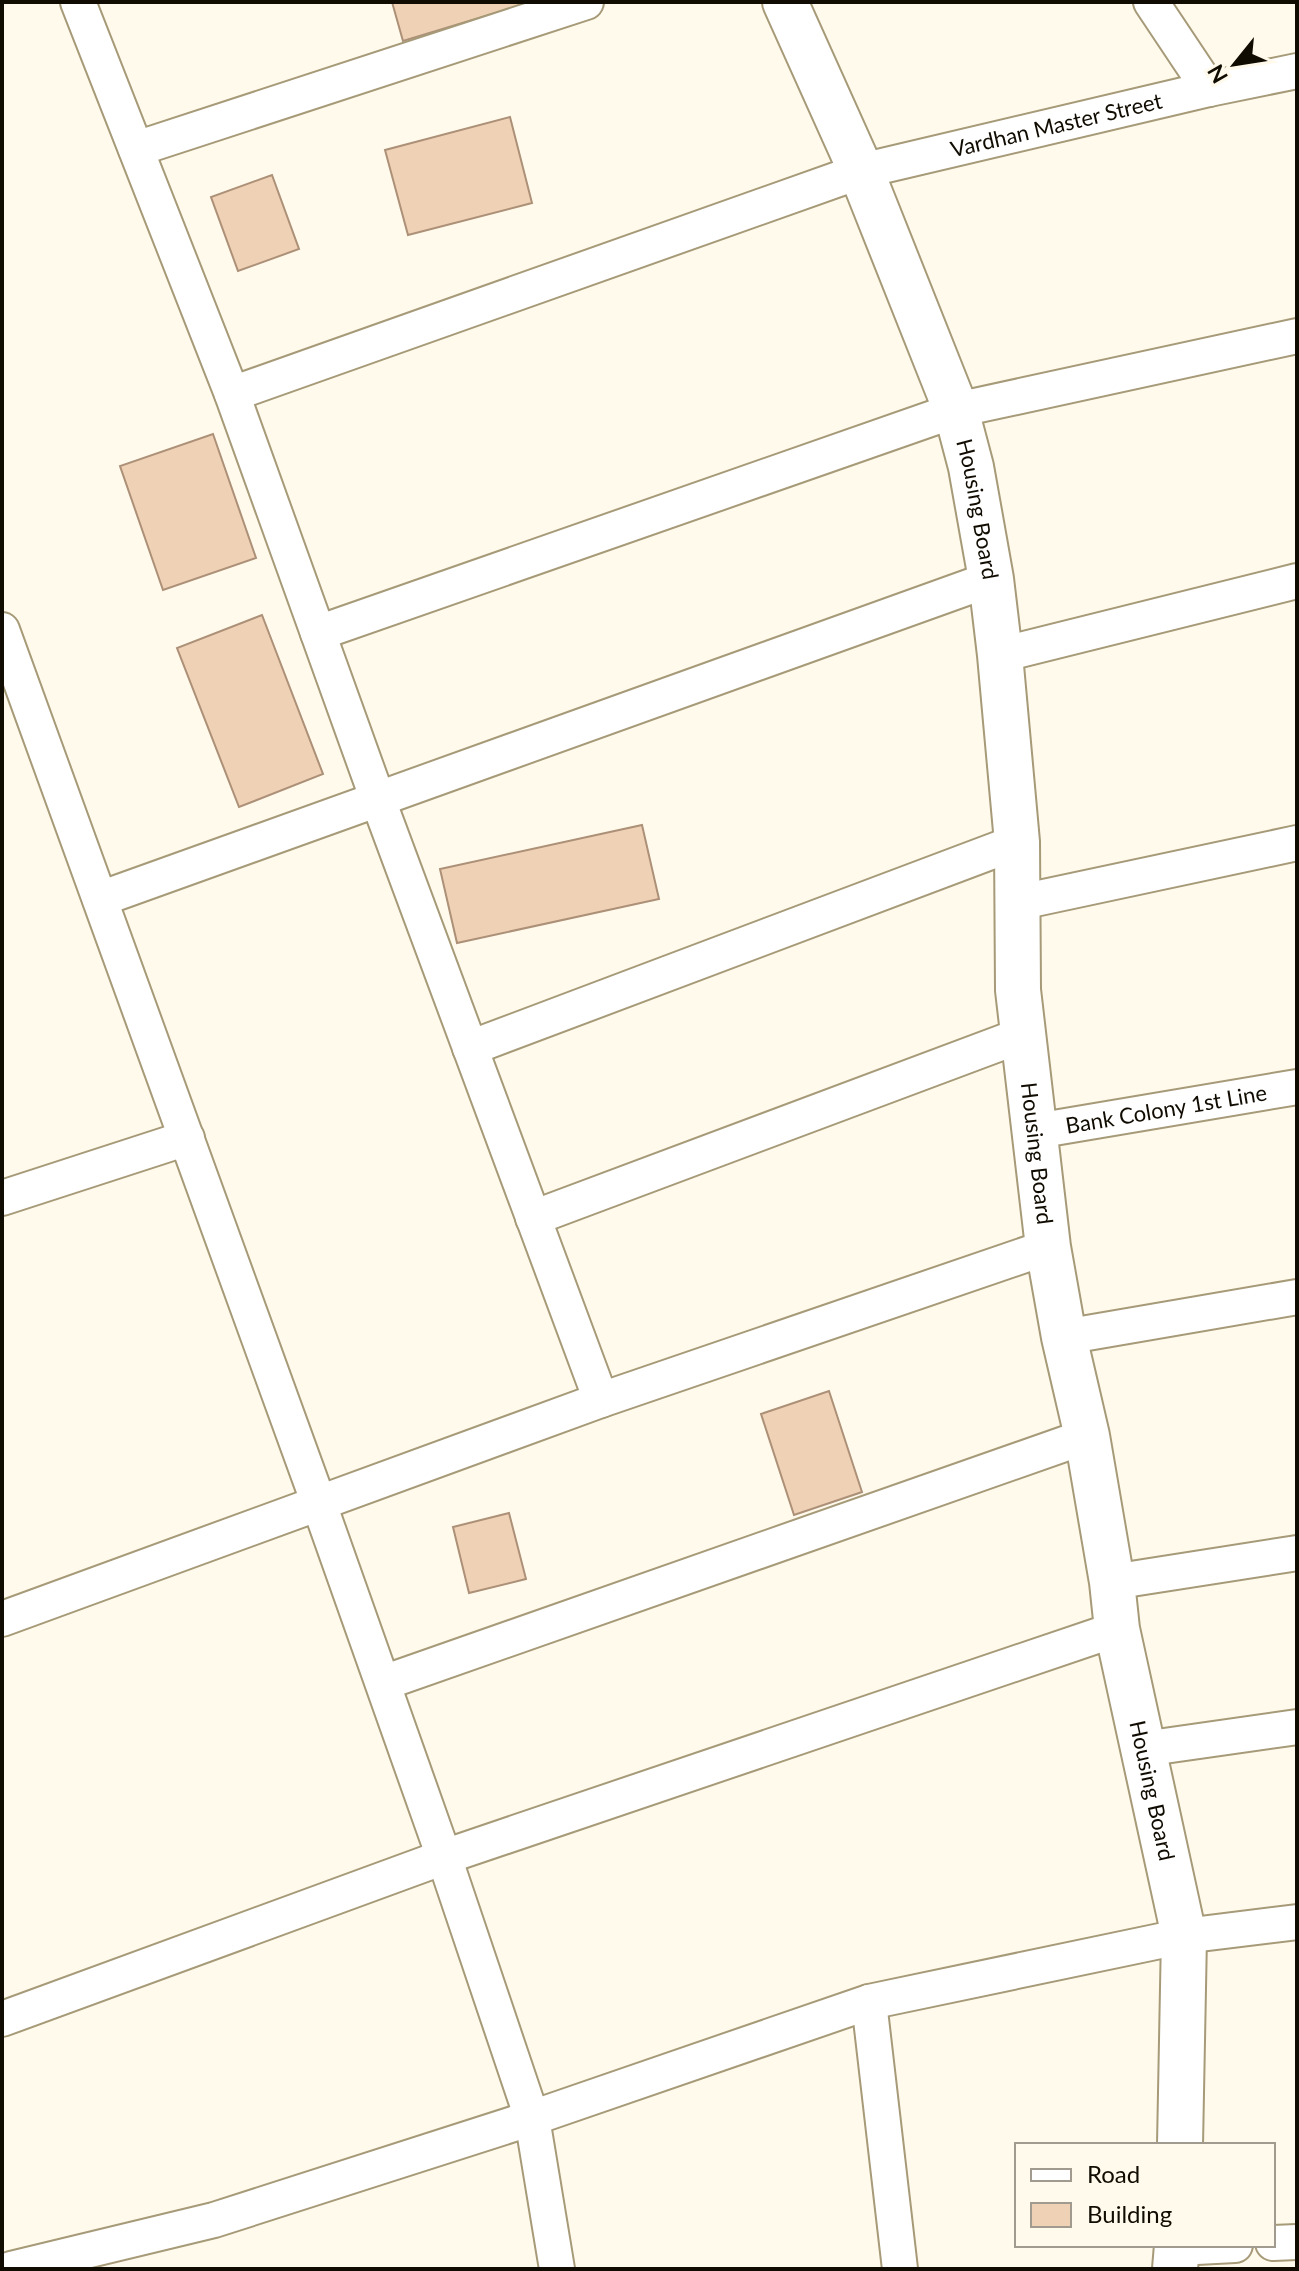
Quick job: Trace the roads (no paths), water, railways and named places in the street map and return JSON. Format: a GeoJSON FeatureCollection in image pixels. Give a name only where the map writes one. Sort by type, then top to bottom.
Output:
{"type":"FeatureCollection","features":[{"type":"Feature","properties":{"kind":"main road","name":"Housing Board"},"geometry":{"type":"LineString","coordinates":[[785,2],[861,171],[956,410],[971,467],[991,579],[1000,655],[1017,842],[1018,990],[1048,1247],[1064,1337],[1087,1436],[1117,1629],[1184,1936],[1180,2143]]}},
{"type":"Feature","properties":{"kind":"street"},"geometry":{"type":"LineString","coordinates":[[78,2],[232,394],[378,800],[601,1400]]}},
{"type":"Feature","properties":{"kind":"street"},"geometry":{"type":"LineString","coordinates":[[136,149],[586,2]]}},
{"type":"Feature","properties":{"kind":"street"},"geometry":{"type":"LineString","coordinates":[[1151,2],[1209,89]]}},
{"type":"Feature","properties":{"kind":"street","name":"Vardhan Master Street"},"geometry":{"type":"LineString","coordinates":[[232,394],[861,171],[1297,71]]}},
{"type":"Feature","properties":{"kind":"street"},"geometry":{"type":"LineString","coordinates":[[318,633],[956,410],[1297,336]]}},
{"type":"Feature","properties":{"kind":"street"},"geometry":{"type":"LineString","coordinates":[[100,899],[991,579]]}},
{"type":"Feature","properties":{"kind":"street"},"geometry":{"type":"LineString","coordinates":[[1000,655],[1297,581]]}},
{"type":"Feature","properties":{"kind":"street"},"geometry":{"type":"LineString","coordinates":[[2,630],[444,1857],[532,2118],[557,2269]]}},
{"type":"Feature","properties":{"kind":"street"},"geometry":{"type":"LineString","coordinates":[[470,1048],[1017,842]]}},
{"type":"Feature","properties":{"kind":"street"},"geometry":{"type":"LineString","coordinates":[[1016,903],[1297,843]]}},
{"type":"Feature","properties":{"kind":"street"},"geometry":{"type":"LineString","coordinates":[[533,1218],[1022,1035]]}},
{"type":"Feature","properties":{"kind":"street","name":"Bank Colony 1st Line"},"geometry":{"type":"LineString","coordinates":[[1036,1131],[1297,1087]]}},
{"type":"Feature","properties":{"kind":"street"},"geometry":{"type":"LineString","coordinates":[[2,1198],[187,1138]]}},
{"type":"Feature","properties":{"kind":"street"},"geometry":{"type":"LineString","coordinates":[[2,1619],[601,1400],[1048,1247]]}},
{"type":"Feature","properties":{"kind":"street"},"geometry":{"type":"LineString","coordinates":[[1064,1337],[1297,1297]]}},
{"type":"Feature","properties":{"kind":"street"},"geometry":{"type":"LineString","coordinates":[[383,1683],[1087,1436]]}},
{"type":"Feature","properties":{"kind":"street"},"geometry":{"type":"LineString","coordinates":[[1112,1582],[1297,1553]]}},
{"type":"Feature","properties":{"kind":"street"},"geometry":{"type":"LineString","coordinates":[[2,2019],[444,1857],[1117,1629]]}},
{"type":"Feature","properties":{"kind":"street"},"geometry":{"type":"LineString","coordinates":[[1143,1749],[1297,1727]]}},
{"type":"Feature","properties":{"kind":"street"},"geometry":{"type":"LineString","coordinates":[[11,2269],[214,2220],[532,2118],[869,2002],[1184,1936],[1297,1922]]}},
{"type":"Feature","properties":{"kind":"street"},"geometry":{"type":"LineString","coordinates":[[869,2002],[900,2269]]}},
{"type":"Feature","properties":{"kind":"street"},"geometry":{"type":"LineString","coordinates":[[1275,2243],[1297,2242]]}},
{"type":"Feature","properties":{"kind":"street"},"geometry":{"type":"LineString","coordinates":[[1177,2254],[1222,2247]]}}]}
